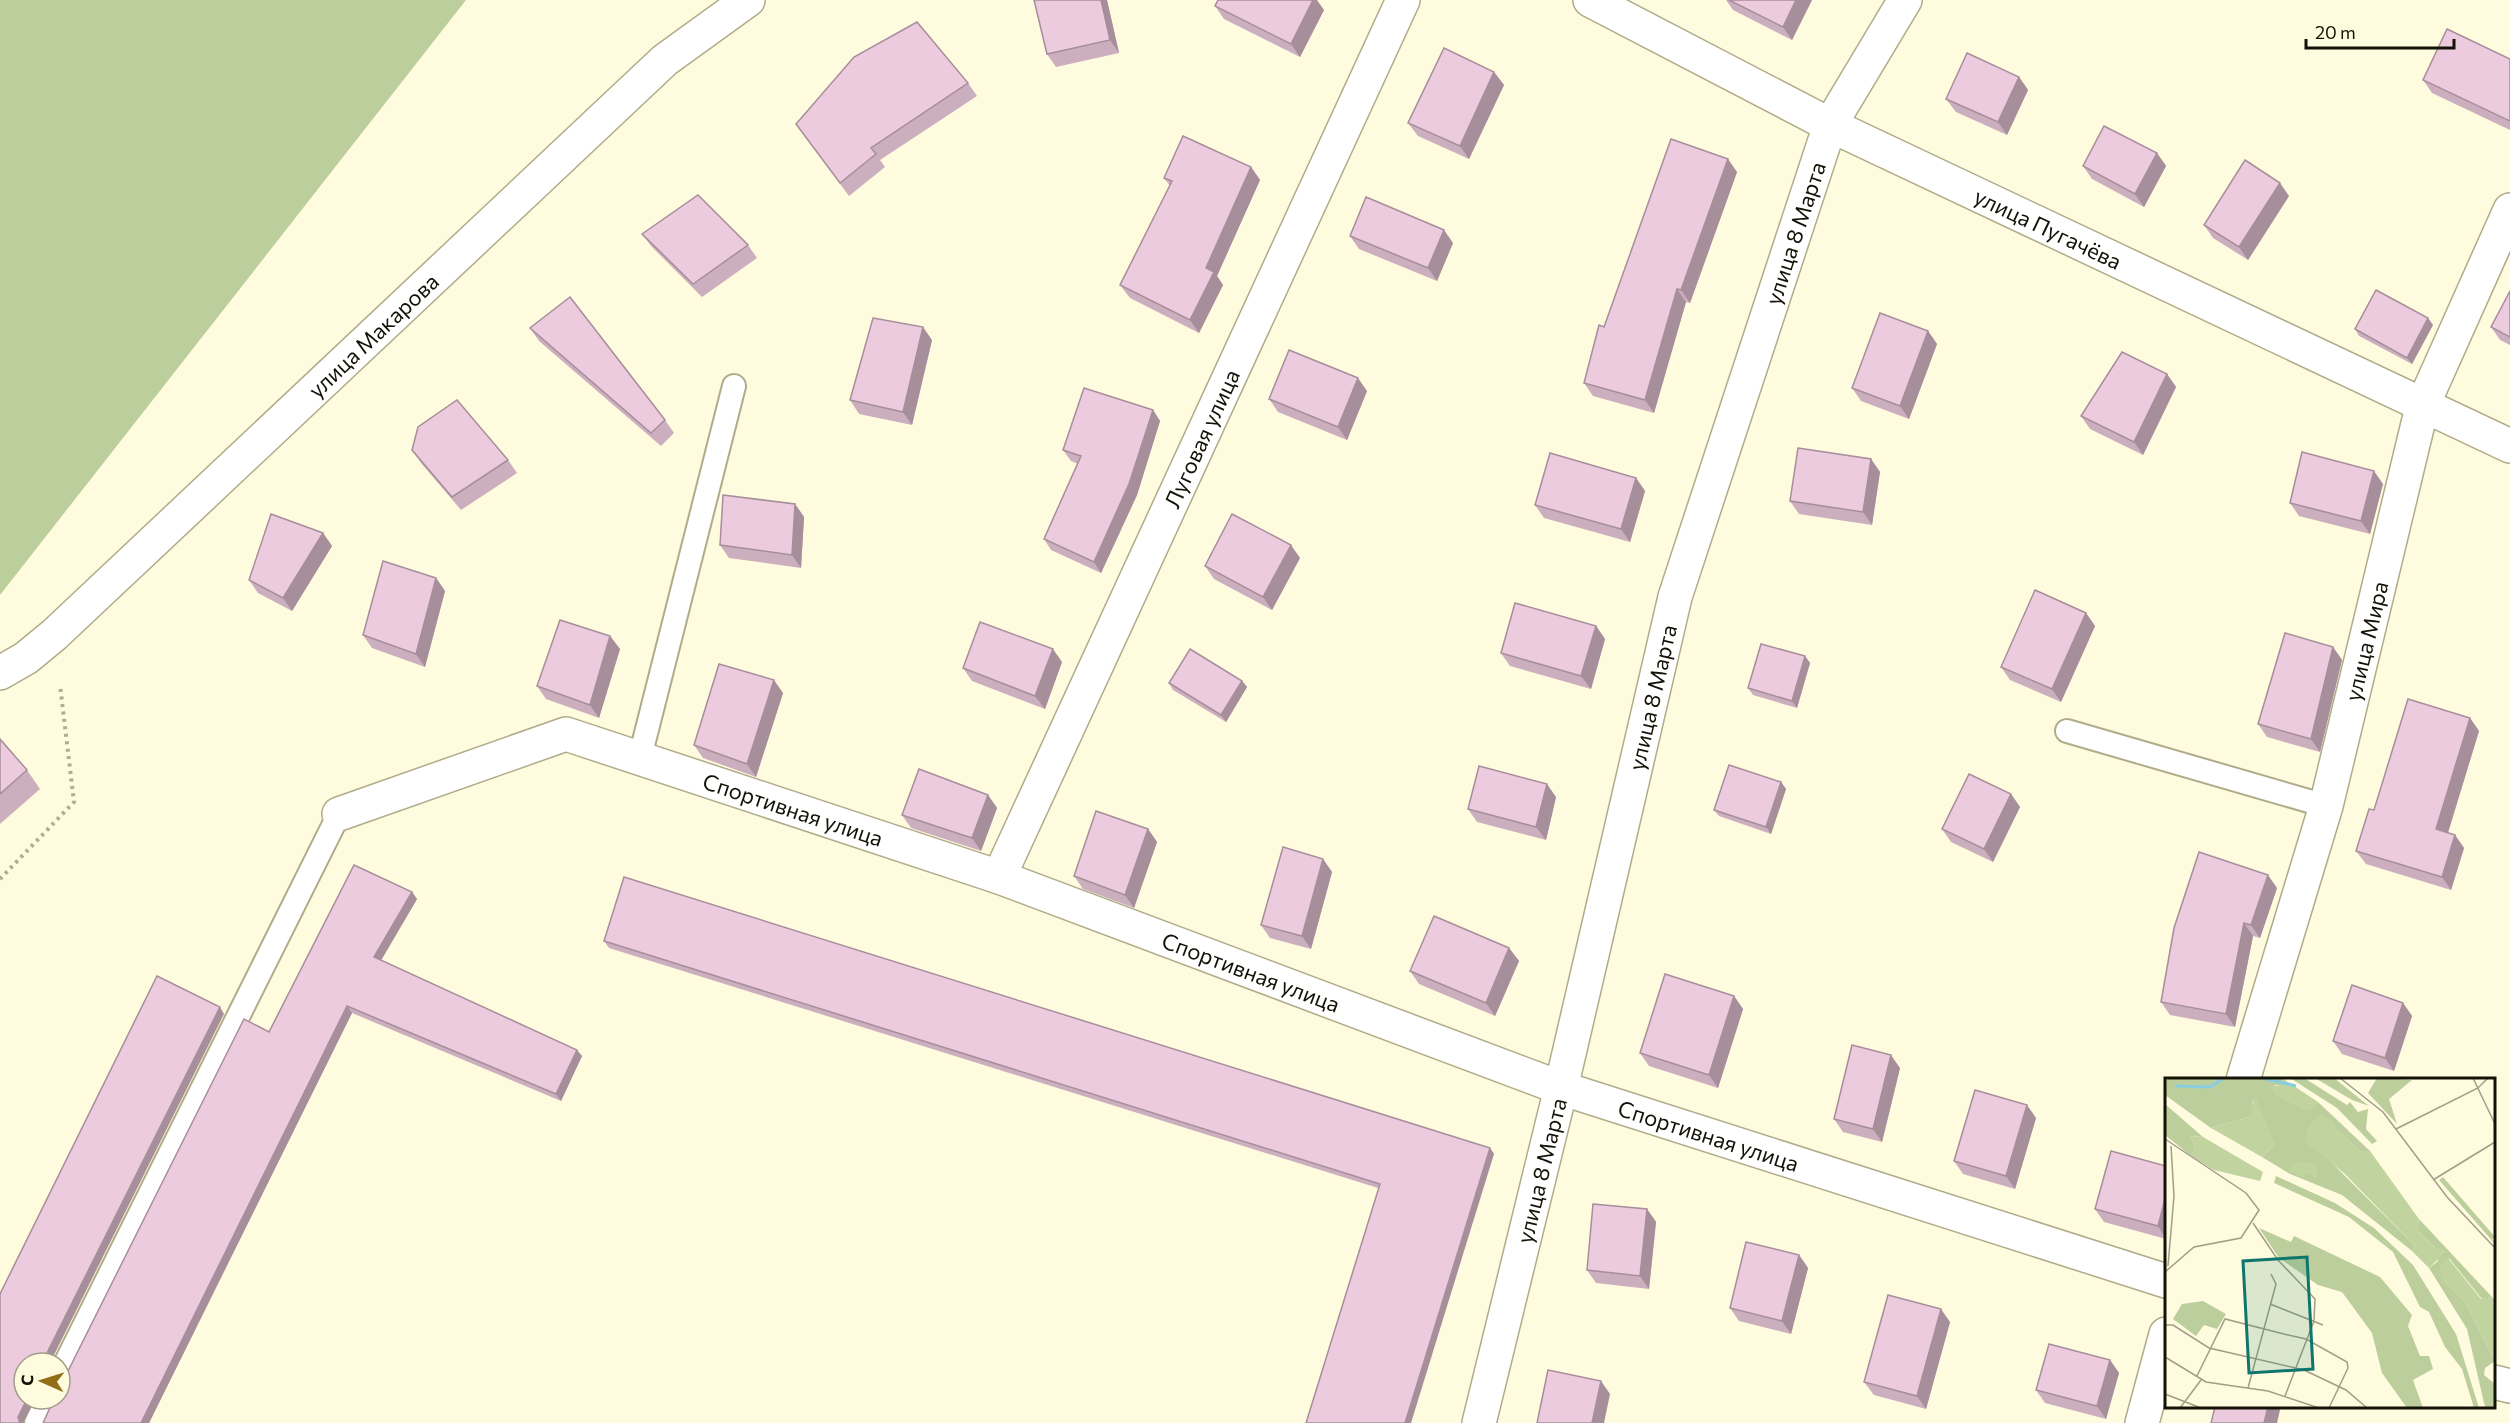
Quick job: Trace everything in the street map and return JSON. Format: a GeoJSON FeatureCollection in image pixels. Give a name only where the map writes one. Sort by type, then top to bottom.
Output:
{"type":"FeatureCollection","features":[{"type":"Feature","properties":{"kind":"street","name":"улица Макарова"},"geometry":{"type":"LineString","coordinates":[[0,674],[26,658],[54,635],[665,60],[748,0]]}},
{"type":"Feature","properties":{"kind":"street","name":"Луговая улица"},"geometry":{"type":"LineString","coordinates":[[999,877],[1402,0]]}},
{"type":"Feature","properties":{"kind":"street","name":"улица Пугачёва"},"geometry":{"type":"LineString","coordinates":[[1590,0],[1830,125],[2422,407],[2510,446]]}},
{"type":"Feature","properties":{"kind":"street","name":"улица 8 Марта"},"geometry":{"type":"LineString","coordinates":[[1479,1423],[1561,1088],[1675,597],[1830,125],[1905,0]]}},
{"type":"Feature","properties":{"kind":"street","name":"улица Мира"},"geometry":{"type":"LineString","coordinates":[[2244,1078],[2326,806],[2422,407],[2510,210]]}},
{"type":"Feature","properties":{"kind":"street","name":"Спортивная улица"},"geometry":{"type":"LineString","coordinates":[[339,814],[566,734],[999,877],[1561,1088],[2165,1281]]}},
{"type":"Feature","properties":{"kind":"street"},"geometry":{"type":"LineString","coordinates":[[2142,1423],[2165,1338]]}},
{"type":"Feature","properties":{"kind":"street"},"geometry":{"type":"LineString","coordinates":[[2495,1382],[2510,1386]]}},
{"type":"Feature","properties":{"kind":"lane"},"geometry":{"type":"LineString","coordinates":[[640,757],[734,386]]}},
{"type":"Feature","properties":{"kind":"lane"},"geometry":{"type":"LineString","coordinates":[[2067,731],[2326,806]]}},
{"type":"Feature","properties":{"kind":"lane"},"geometry":{"type":"LineString","coordinates":[[71,1351],[339,814]]}},
{"type":"Feature","properties":{"kind":"path"},"geometry":{"type":"LineString","coordinates":[[0,879],[74,802],[54,635]]}},
{"type":"Feature","properties":{"kind":"green space"},"geometry":{"type":"Polygon","coordinates":[[[0,0],[466,0],[0,595],[0,0]]]}},
{"type":"Feature","properties":{"kind":"building"},"geometry":{"type":"Polygon","coordinates":[[[1034,0],[1101,0],[1110,40],[1047,54],[1034,0]]]}},
{"type":"Feature","properties":{"kind":"building"},"geometry":{"type":"Polygon","coordinates":[[[1218,0],[1313,0],[1291,44],[1215,6],[1218,0]]]}},
{"type":"Feature","properties":{"kind":"building"},"geometry":{"type":"Polygon","coordinates":[[[1729,0],[1796,0],[1783,27],[1729,0]]]}},
{"type":"Feature","properties":{"kind":"building"},"geometry":{"type":"Polygon","coordinates":[[[917,22],[968,83],[871,148],[876,154],[840,183],[796,124],[854,57],[917,22]]]}},
{"type":"Feature","properties":{"kind":"building"},"geometry":{"type":"Polygon","coordinates":[[[2447,29],[2510,59],[2510,121],[2423,80],[2447,29]]]}},
{"type":"Feature","properties":{"kind":"building"},"geometry":{"type":"Polygon","coordinates":[[[1444,48],[1494,72],[1460,146],[1408,123],[1444,48]]]}},
{"type":"Feature","properties":{"kind":"building"},"geometry":{"type":"Polygon","coordinates":[[[1967,53],[2019,77],[1998,122],[1946,99],[1967,53]]]}},
{"type":"Feature","properties":{"kind":"building"},"geometry":{"type":"Polygon","coordinates":[[[2104,126],[2157,153],[2135,194],[2083,166],[2104,126]]]}},
{"type":"Feature","properties":{"kind":"building"},"geometry":{"type":"Polygon","coordinates":[[[1183,136],[1251,167],[1206,268],[1214,272],[1190,320],[1120,285],[1172,181],[1164,178],[1183,136]]]}},
{"type":"Feature","properties":{"kind":"building"},"geometry":{"type":"Polygon","coordinates":[[[1671,139],[1728,159],[1681,290],[1677,289],[1645,400],[1584,383],[1599,325],[1604,327],[1671,139]]]}},
{"type":"Feature","properties":{"kind":"building"},"geometry":{"type":"Polygon","coordinates":[[[2245,160],[2280,183],[2239,247],[2204,225],[2245,160]]]}},
{"type":"Feature","properties":{"kind":"building"},"geometry":{"type":"Polygon","coordinates":[[[698,195],[748,245],[693,284],[642,234],[698,195]]]}},
{"type":"Feature","properties":{"kind":"building"},"geometry":{"type":"Polygon","coordinates":[[[1366,197],[1444,230],[1428,268],[1350,236],[1366,197]]]}},
{"type":"Feature","properties":{"kind":"building"},"geometry":{"type":"Polygon","coordinates":[[[2376,290],[2428,318],[2407,358],[2355,329],[2376,290]]]}},
{"type":"Feature","properties":{"kind":"building"},"geometry":{"type":"Polygon","coordinates":[[[2510,291],[2510,337],[2491,327],[2510,291]]]}},
{"type":"Feature","properties":{"kind":"building"},"geometry":{"type":"Polygon","coordinates":[[[570,297],[665,420],[651,433],[530,328],[570,297]]]}},
{"type":"Feature","properties":{"kind":"building"},"geometry":{"type":"Polygon","coordinates":[[[1880,313],[1928,331],[1900,406],[1852,388],[1880,313]]]}},
{"type":"Feature","properties":{"kind":"building"},"geometry":{"type":"Polygon","coordinates":[[[873,318],[923,327],[903,412],[850,400],[873,318]]]}},
{"type":"Feature","properties":{"kind":"building"},"geometry":{"type":"Polygon","coordinates":[[[1289,350],[1358,378],[1338,427],[1269,399],[1289,350]]]}},
{"type":"Feature","properties":{"kind":"building"},"geometry":{"type":"Polygon","coordinates":[[[2122,352],[2167,374],[2134,442],[2081,416],[2122,352]]]}},
{"type":"Feature","properties":{"kind":"building"},"geometry":{"type":"Polygon","coordinates":[[[1084,388],[1153,410],[1129,484],[1094,562],[1044,539],[1081,456],[1063,450],[1084,388]]]}},
{"type":"Feature","properties":{"kind":"building"},"geometry":{"type":"Polygon","coordinates":[[[457,400],[508,460],[452,497],[412,450],[418,427],[457,400]]]}},
{"type":"Feature","properties":{"kind":"building"},"geometry":{"type":"Polygon","coordinates":[[[1798,448],[1871,459],[1863,512],[1790,501],[1798,448]]]}},
{"type":"Feature","properties":{"kind":"building"},"geometry":{"type":"Polygon","coordinates":[[[2302,452],[2374,471],[2361,521],[2290,503],[2302,452]]]}},
{"type":"Feature","properties":{"kind":"building"},"geometry":{"type":"Polygon","coordinates":[[[1550,453],[1636,478],[1621,529],[1535,505],[1550,453]]]}},
{"type":"Feature","properties":{"kind":"building"},"geometry":{"type":"Polygon","coordinates":[[[723,495],[795,504],[792,555],[720,545],[723,495]]]}},
{"type":"Feature","properties":{"kind":"building"},"geometry":{"type":"Polygon","coordinates":[[[271,514],[323,533],[283,598],[249,580],[271,514]]]}},
{"type":"Feature","properties":{"kind":"building"},"geometry":{"type":"Polygon","coordinates":[[[1232,514],[1291,545],[1263,597],[1205,566],[1232,514]]]}},
{"type":"Feature","properties":{"kind":"building"},"geometry":{"type":"Polygon","coordinates":[[[383,561],[436,578],[416,654],[363,635],[383,561]]]}},
{"type":"Feature","properties":{"kind":"building"},"geometry":{"type":"Polygon","coordinates":[[[2035,590],[2086,613],[2052,689],[2001,667],[2035,590]]]}},
{"type":"Feature","properties":{"kind":"building"},"geometry":{"type":"Polygon","coordinates":[[[1515,603],[1596,626],[1581,676],[1501,653],[1515,603]]]}},
{"type":"Feature","properties":{"kind":"building"},"geometry":{"type":"Polygon","coordinates":[[[560,620],[610,636],[590,705],[537,686],[560,620]]]}},
{"type":"Feature","properties":{"kind":"building"},"geometry":{"type":"Polygon","coordinates":[[[980,622],[1053,649],[1035,696],[963,668],[980,622]]]}},
{"type":"Feature","properties":{"kind":"building"},"geometry":{"type":"Polygon","coordinates":[[[2285,633],[2333,647],[2311,739],[2258,724],[2285,633]]]}},
{"type":"Feature","properties":{"kind":"building"},"geometry":{"type":"Polygon","coordinates":[[[1761,644],[1805,656],[1792,701],[1748,688],[1761,644]]]}},
{"type":"Feature","properties":{"kind":"building"},"geometry":{"type":"Polygon","coordinates":[[[1190,649],[1242,681],[1221,715],[1169,683],[1190,649]]]}},
{"type":"Feature","properties":{"kind":"building"},"geometry":{"type":"Polygon","coordinates":[[[719,664],[774,680],[747,764],[694,745],[719,664]]]}},
{"type":"Feature","properties":{"kind":"building"},"geometry":{"type":"Polygon","coordinates":[[[2408,699],[2470,718],[2436,829],[2455,835],[2442,877],[2356,851],[2369,809],[2374,810],[2408,699]]]}},
{"type":"Feature","properties":{"kind":"building"},"geometry":{"type":"Polygon","coordinates":[[[0,739],[27,770],[0,794],[0,739]]]}},
{"type":"Feature","properties":{"kind":"building"},"geometry":{"type":"Polygon","coordinates":[[[1729,765],[1781,782],[1766,827],[1714,810],[1729,765]]]}},
{"type":"Feature","properties":{"kind":"building"},"geometry":{"type":"Polygon","coordinates":[[[1479,766],[1547,784],[1536,827],[1468,809],[1479,766]]]}},
{"type":"Feature","properties":{"kind":"building"},"geometry":{"type":"Polygon","coordinates":[[[919,769],[988,795],[972,838],[902,815],[919,769]]]}},
{"type":"Feature","properties":{"kind":"building"},"geometry":{"type":"Polygon","coordinates":[[[1969,774],[2011,794],[1984,849],[1942,829],[1969,774]]]}},
{"type":"Feature","properties":{"kind":"building"},"geometry":{"type":"Polygon","coordinates":[[[1096,811],[1148,829],[1125,895],[1074,876],[1096,811]]]}},
{"type":"Feature","properties":{"kind":"building"},"geometry":{"type":"Polygon","coordinates":[[[1283,847],[1323,859],[1302,936],[1261,925],[1283,847]]]}},
{"type":"Feature","properties":{"kind":"building"},"geometry":{"type":"Polygon","coordinates":[[[2199,852],[2268,875],[2251,925],[2244,923],[2226,1014],[2161,1002],[2174,928],[2199,852]]]}},
{"type":"Feature","properties":{"kind":"building"},"geometry":{"type":"Polygon","coordinates":[[[354,865],[412,892],[374,957],[577,1050],[556,1094],[347,1006],[141,1423],[43,1423],[48,1411],[72,1411],[72,1363],[244,1019],[269,1032],[354,865]]]}},
{"type":"Feature","properties":{"kind":"building"},"geometry":{"type":"Polygon","coordinates":[[[624,877],[1490,1148],[1405,1423],[1306,1423],[1380,1184],[604,941],[624,877]]]}},
{"type":"Feature","properties":{"kind":"building"},"geometry":{"type":"Polygon","coordinates":[[[1434,916],[1509,948],[1486,1003],[1410,971],[1434,916]]]}},
{"type":"Feature","properties":{"kind":"building"},"geometry":{"type":"Polygon","coordinates":[[[1665,974],[1734,996],[1709,1075],[1640,1053],[1665,974]]]}},
{"type":"Feature","properties":{"kind":"building"},"geometry":{"type":"Polygon","coordinates":[[[157,976],[220,1007],[48,1351],[12,1351],[12,1411],[21,1411],[18,1417],[20,1423],[0,1423],[0,1294],[157,976]]]}},
{"type":"Feature","properties":{"kind":"building"},"geometry":{"type":"Polygon","coordinates":[[[2352,985],[2403,1003],[2385,1058],[2333,1041],[2352,985]]]}},
{"type":"Feature","properties":{"kind":"building"},"geometry":{"type":"Polygon","coordinates":[[[1852,1045],[1891,1055],[1873,1129],[1834,1119],[1852,1045]]]}},
{"type":"Feature","properties":{"kind":"building"},"geometry":{"type":"Polygon","coordinates":[[[1975,1090],[2027,1105],[2006,1176],[1954,1161],[1975,1090]]]}},
{"type":"Feature","properties":{"kind":"building"},"geometry":{"type":"Polygon","coordinates":[[[2111,1151],[2165,1166],[2165,1199],[2158,1226],[2095,1209],[2111,1151]]]}},
{"type":"Feature","properties":{"kind":"building"},"geometry":{"type":"Polygon","coordinates":[[[1593,1204],[1647,1209],[1640,1276],[1587,1270],[1593,1204]]]}},
{"type":"Feature","properties":{"kind":"building"},"geometry":{"type":"Polygon","coordinates":[[[1746,1242],[1799,1255],[1782,1321],[1730,1308],[1746,1242]]]}},
{"type":"Feature","properties":{"kind":"building"},"geometry":{"type":"Polygon","coordinates":[[[1888,1295],[1941,1309],[1917,1396],[1864,1382],[1888,1295]]]}},
{"type":"Feature","properties":{"kind":"building"},"geometry":{"type":"Polygon","coordinates":[[[2049,1344],[2110,1360],[2097,1406],[2036,1390],[2049,1344]]]}},
{"type":"Feature","properties":{"kind":"building"},"geometry":{"type":"Polygon","coordinates":[[[1548,1370],[1601,1381],[1592,1423],[1537,1423],[1548,1370]]]}},
{"type":"Feature","properties":{"kind":"building"},"geometry":{"type":"Polygon","coordinates":[[[2215,1408],[2268,1408],[2264,1423],[2211,1423],[2215,1408]]]}}]}
